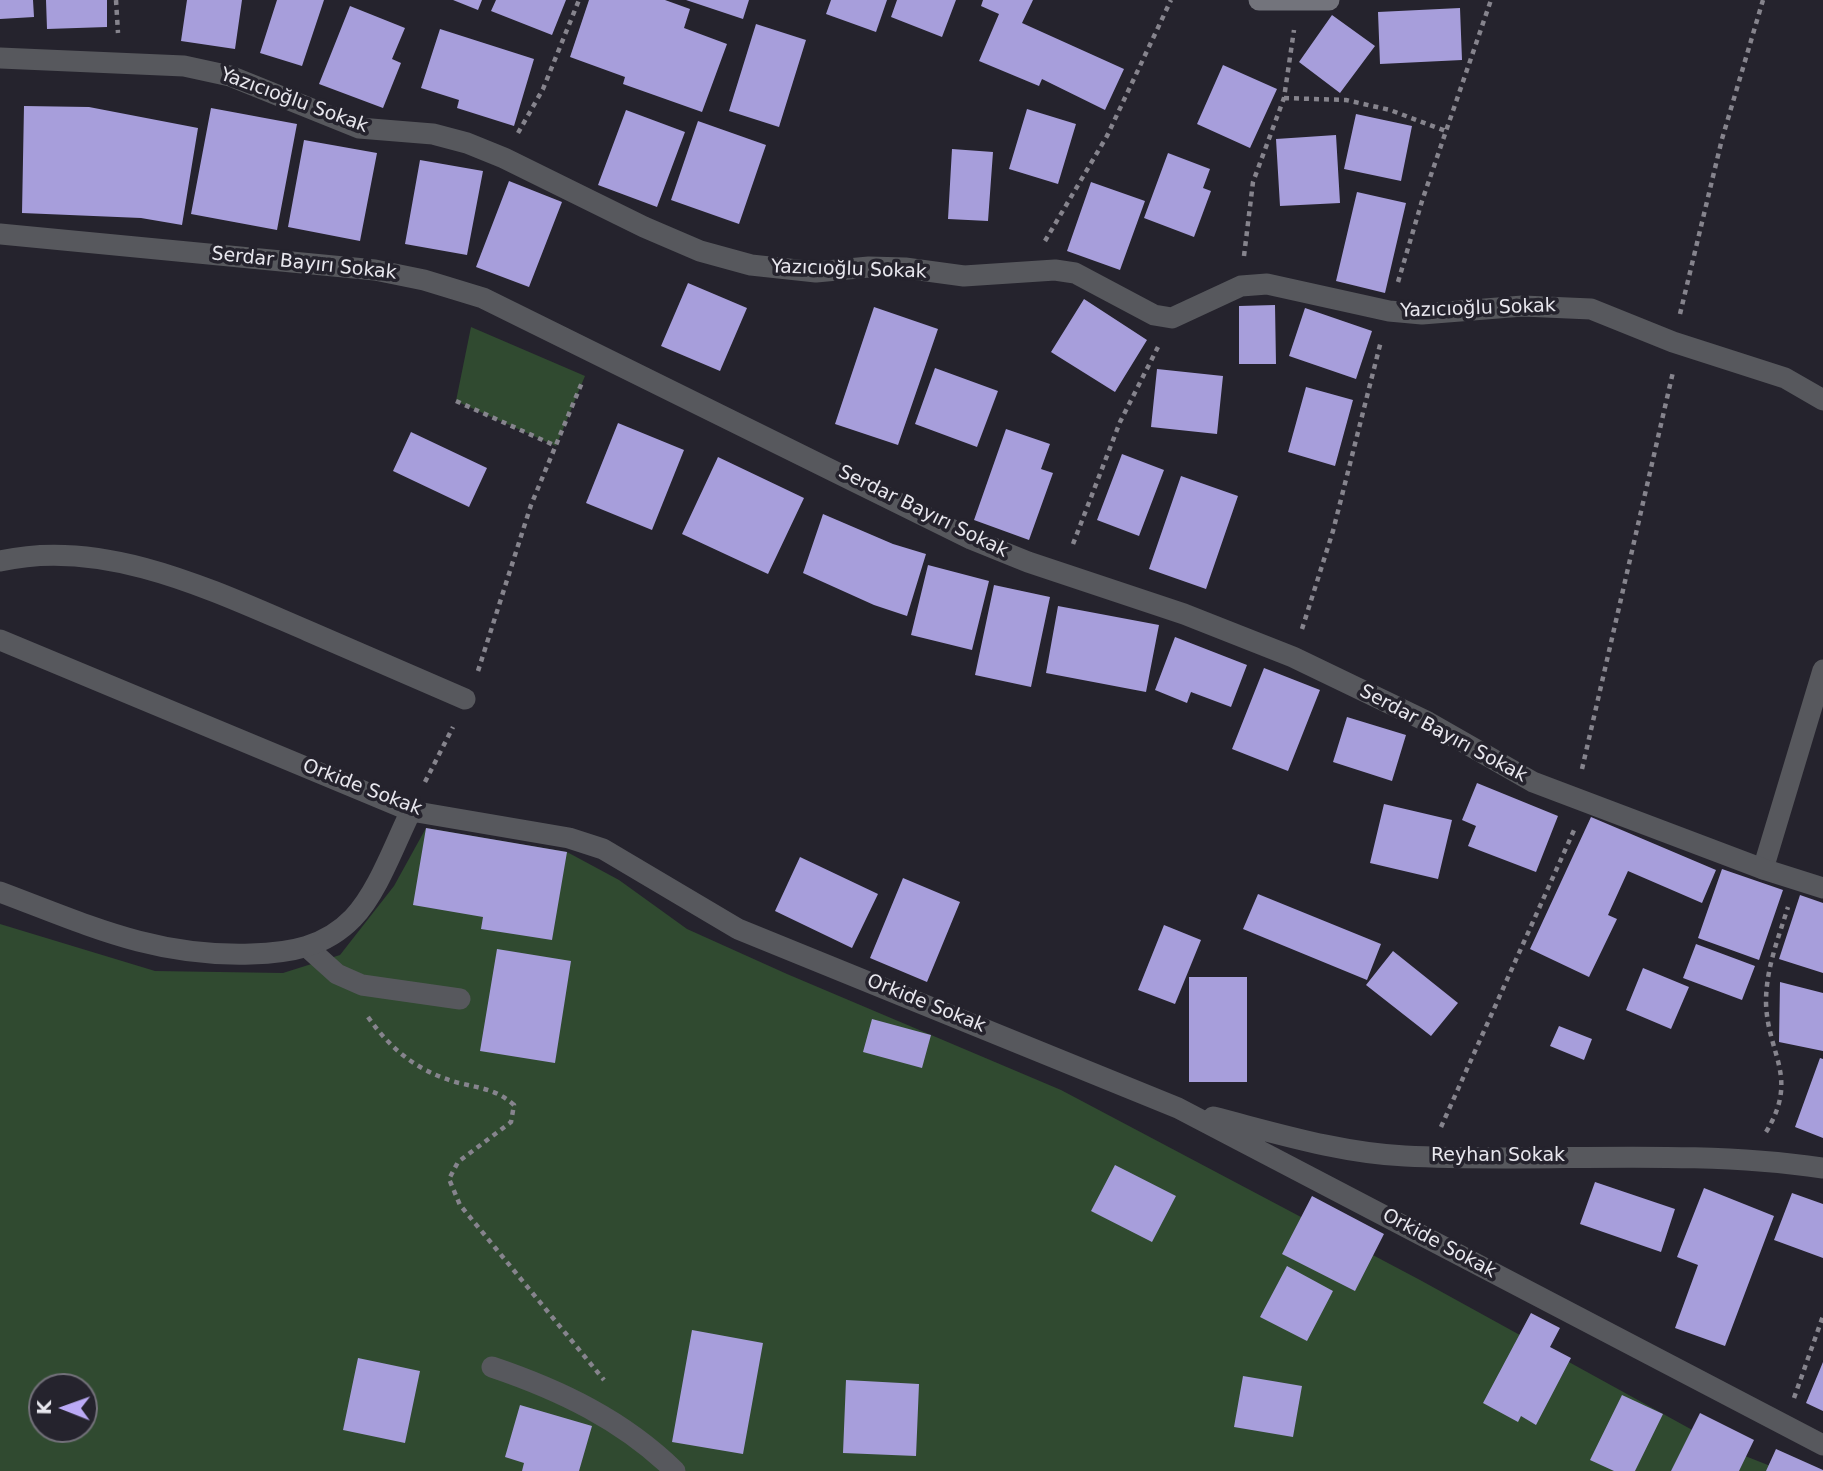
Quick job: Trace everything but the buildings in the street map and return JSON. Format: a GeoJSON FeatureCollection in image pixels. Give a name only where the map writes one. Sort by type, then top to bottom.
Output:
{"type":"FeatureCollection","features":[{"type":"Feature","properties":{"kind":"street"},"geometry":{"type":"LineString","coordinates":[[1259,0],[1329,0]]}},
{"type":"Feature","properties":{"kind":"street","name":"Yazıcıoğlu Sokak"},"geometry":{"type":"LineString","coordinates":[[0,58],[184,66],[230,76],[359,128],[433,134],[504,158],[644,227],[700,251],[751,265],[816,272],[869,267],[905,268],[964,276],[1055,270],[1075,273],[1154,315],[1172,318],[1241,286],[1267,284],[1389,311],[1422,314],[1523,306],[1565,306],[1602,313],[1676,343],[1785,379],[1823,400]]}},
{"type":"Feature","properties":{"kind":"street","name":"Serdar Bayırı Sokak"},"geometry":{"type":"LineString","coordinates":[[0,234],[388,272],[483,298],[971,539],[1064,574],[1184,614],[1293,657],[1428,722],[1533,782],[1763,869],[1823,888]]}},
{"type":"Feature","properties":{"kind":"street"},"geometry":{"type":"LineString","coordinates":[[0,561],[68,556],[113,561],[168,576],[261,611],[466,699]]}},
{"type":"Feature","properties":{"kind":"street","name":"Orkide Sokak"},"geometry":{"type":"LineString","coordinates":[[0,640],[411,811],[587,843],[738,929],[1178,1108],[1823,1445]]}},
{"type":"Feature","properties":{"kind":"street"},"geometry":{"type":"LineString","coordinates":[[1763,869],[1823,670]]}},
{"type":"Feature","properties":{"kind":"street"},"geometry":{"type":"LineString","coordinates":[[0,892],[118,937],[172,951],[216,955],[261,954],[307,947],[325,941],[354,917],[381,873],[411,811]]}},
{"type":"Feature","properties":{"kind":"street"},"geometry":{"type":"LineString","coordinates":[[307,947],[337,974],[362,985],[460,999]]}},
{"type":"Feature","properties":{"kind":"street","name":"Reyhan Sokak"},"geometry":{"type":"LineString","coordinates":[[1178,1108],[1345,1149],[1427,1156],[1749,1161],[1823,1168]]}},
{"type":"Feature","properties":{"kind":"street"},"geometry":{"type":"LineString","coordinates":[[492,1367],[539,1383],[612,1419],[675,1471]]}},
{"type":"Feature","properties":{"kind":"path"},"geometry":{"type":"LineString","coordinates":[[504,158],[543,89],[579,0]]}},
{"type":"Feature","properties":{"kind":"path"},"geometry":{"type":"LineString","coordinates":[[1026,272],[1107,136],[1171,0]]}},
{"type":"Feature","properties":{"kind":"path"},"geometry":{"type":"LineString","coordinates":[[1293,657],[1333,531],[1367,385],[1389,311],[1491,0]]}},
{"type":"Feature","properties":{"kind":"path"},"geometry":{"type":"LineString","coordinates":[[1427,1156],[1581,802],[1676,343],[1722,139],[1763,0]]}},
{"type":"Feature","properties":{"kind":"path"},"geometry":{"type":"LineString","coordinates":[[1241,286],[1253,182],[1283,98],[1298,2]]}},
{"type":"Feature","properties":{"kind":"path"},"geometry":{"type":"LineString","coordinates":[[1283,98],[1346,100],[1390,110],[1446,131]]}},
{"type":"Feature","properties":{"kind":"path"},"geometry":{"type":"LineString","coordinates":[[1064,574],[1084,509],[1120,422],[1172,318]]}},
{"type":"Feature","properties":{"kind":"path"},"geometry":{"type":"LineString","coordinates":[[411,811],[479,668],[531,505],[594,353]]}},
{"type":"Feature","properties":{"kind":"path"},"geometry":{"type":"LineString","coordinates":[[456,401],[556,446]]}},
{"type":"Feature","properties":{"kind":"path"},"geometry":{"type":"LineString","coordinates":[[1749,1161],[1771,1125],[1782,1092],[1782,1070],[1772,1039],[1766,1004],[1768,972],[1797,880]]}},
{"type":"Feature","properties":{"kind":"path"},"geometry":{"type":"LineString","coordinates":[[337,974],[384,1040],[406,1061],[456,1082],[503,1094],[514,1105],[511,1122],[458,1162],[449,1179],[460,1205],[608,1385]]}},
{"type":"Feature","properties":{"kind":"path"},"geometry":{"type":"LineString","coordinates":[[1784,1425],[1823,1316]]}},
{"type":"Feature","properties":{"kind":"green space"},"geometry":{"type":"Polygon","coordinates":[[[471,327],[585,376],[556,446],[456,401],[471,327]]]}},
{"type":"Feature","properties":{"kind":"green space"},"geometry":{"type":"Polygon","coordinates":[[[426,828],[567,852],[619,880],[687,929],[1061,1090],[1420,1280],[1725,1448],[1783,1471],[0,1471],[0,924],[155,971],[283,973],[340,955],[394,886],[426,828]]]}}]}
